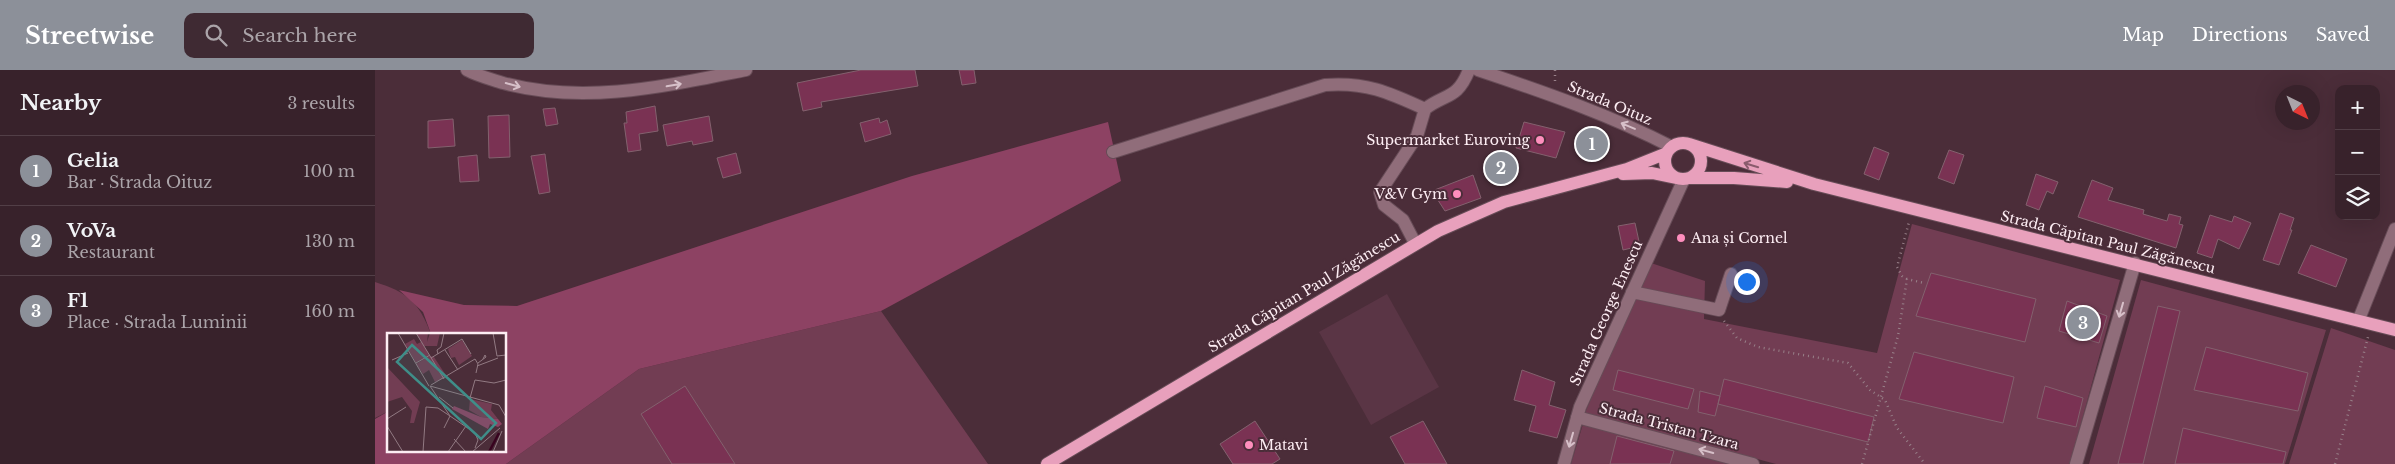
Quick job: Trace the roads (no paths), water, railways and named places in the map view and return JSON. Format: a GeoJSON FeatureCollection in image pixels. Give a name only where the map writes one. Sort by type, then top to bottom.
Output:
{"type":"FeatureCollection","features":[{"type":"Feature","properties":{"kind":"main road","name":"Strada Căpitan Paul Zăgănescu"},"geometry":{"type":"LineString","coordinates":[[1047,464],[1415,243],[1467,217],[1505,202],[1642,163],[1670,150],[1677,144],[1689,144],[1814,184],[2359,319],[2395,330]]}},
{"type":"Feature","properties":{"kind":"main road"},"geometry":{"type":"LineString","coordinates":[[1670,150],[1667,168],[1683,178],[1697,172],[1701,161],[1698,151],[1689,144]]}},
{"type":"Feature","properties":{"kind":"main road","name":"Strada Căpitan Paul Zăgănescu"},"geometry":{"type":"LineString","coordinates":[[1591,179],[1652,173],[1683,178],[1756,179],[1814,184]]}},
{"type":"Feature","properties":{"kind":"street"},"geometry":{"type":"LineString","coordinates":[[467,70],[520,88],[578,92],[655,88],[733,71],[746,70]]}},
{"type":"Feature","properties":{"kind":"street"},"geometry":{"type":"LineString","coordinates":[[1113,152],[1325,85],[1351,83],[1375,88],[1425,108],[1454,94],[1465,81],[1469,70]]}},
{"type":"Feature","properties":{"kind":"street","name":"Strada Oituz"},"geometry":{"type":"LineString","coordinates":[[1478,70],[1556,96],[1632,127],[1670,150]]}},
{"type":"Feature","properties":{"kind":"street"},"geometry":{"type":"LineString","coordinates":[[1415,243],[1403,220],[1384,205],[1380,192],[1417,136],[1425,108]]}},
{"type":"Feature","properties":{"kind":"street","name":"Strada George Enescu"},"geometry":{"type":"LineString","coordinates":[[1564,464],[1577,417],[1683,178]]}},
{"type":"Feature","properties":{"kind":"street"},"geometry":{"type":"LineString","coordinates":[[2359,319],[2395,229]]}},
{"type":"Feature","properties":{"kind":"street"},"geometry":{"type":"LineString","coordinates":[[2076,464],[2135,263]]}},
{"type":"Feature","properties":{"kind":"street"},"geometry":{"type":"LineString","coordinates":[[1632,292],[1719,310],[1731,274]]}},
{"type":"Feature","properties":{"kind":"street","name":"Strada Tristan Tzara"},"geometry":{"type":"LineString","coordinates":[[1577,417],[1753,464]]}},
{"type":"Feature","properties":{"kind":"place","name":"Supermarket Euroving"},"geometry":{"type":"Point","coordinates":[1540,140]}},
{"type":"Feature","properties":{"kind":"place","name":"Gelia"},"geometry":{"type":"Point","coordinates":[1592,144]}},
{"type":"Feature","properties":{"kind":"place","name":"VoVa"},"geometry":{"type":"Point","coordinates":[1501,168]}},
{"type":"Feature","properties":{"kind":"place","name":"V&V Gym"},"geometry":{"type":"Point","coordinates":[1457,194]}},
{"type":"Feature","properties":{"kind":"place","name":"Ana și Cornel"},"geometry":{"type":"Point","coordinates":[1681,238]}},
{"type":"Feature","properties":{"kind":"place","name":"F1"},"geometry":{"type":"Point","coordinates":[2083,323]}},
{"type":"Feature","properties":{"kind":"place","name":"Matavi"},"geometry":{"type":"Point","coordinates":[1249,445]}}]}
